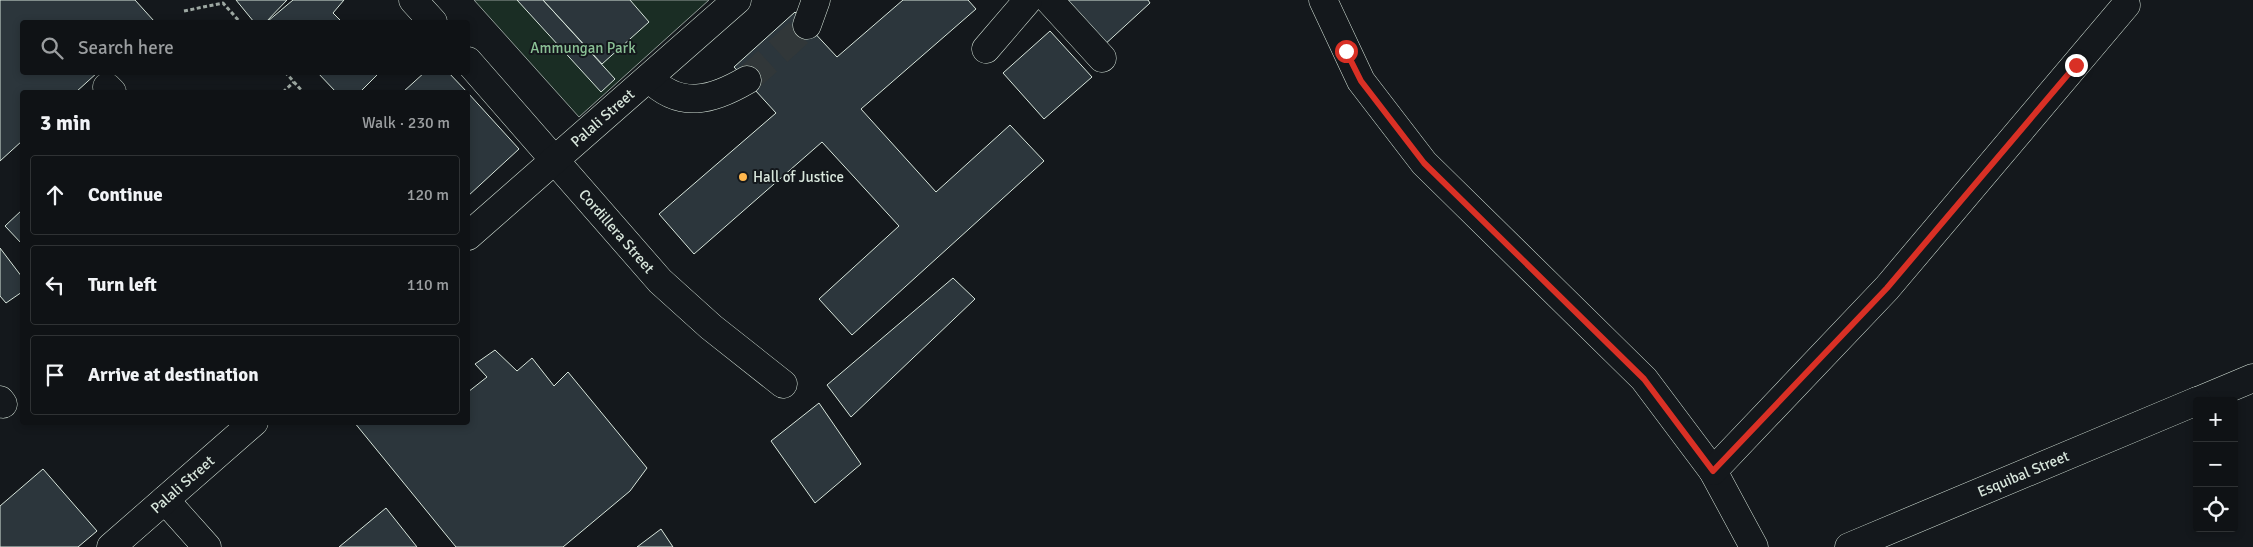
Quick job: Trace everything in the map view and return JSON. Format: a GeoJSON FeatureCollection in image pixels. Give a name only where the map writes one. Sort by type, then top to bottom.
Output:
{"type":"FeatureCollection","features":[{"type":"Feature","properties":{"kind":"street"},"geometry":{"type":"LineString","coordinates":[[413,0],[431,20]]}},
{"type":"Feature","properties":{"kind":"street","name":"Palali Street"},"geometry":{"type":"LineString","coordinates":[[470,234],[737,0]]}},
{"type":"Feature","properties":{"kind":"street"},"geometry":{"type":"LineString","coordinates":[[807,25],[816,0]]}},
{"type":"Feature","properties":{"kind":"street"},"geometry":{"type":"LineString","coordinates":[[986,49],[1028,0]]}},
{"type":"Feature","properties":{"kind":"street"},"geometry":{"type":"LineString","coordinates":[[1049,0],[1102,58]]}},
{"type":"Feature","properties":{"kind":"street"},"geometry":{"type":"LineString","coordinates":[[1323,0],[1361,81],[1424,163],[1644,379],[1713,471],[1754,547]]}},
{"type":"Feature","properties":{"kind":"street"},"geometry":{"type":"LineString","coordinates":[[1713,471],[1887,288],[2126,5]]}},
{"type":"Feature","properties":{"kind":"street","name":"Cordillera Street"},"geometry":{"type":"LineString","coordinates":[[470,63],[556,159],[660,280],[711,327],[783,384]]}},
{"type":"Feature","properties":{"kind":"street"},"geometry":{"type":"LineString","coordinates":[[649,78],[666,93],[680,97],[700,99],[719,95],[747,80]]}},
{"type":"Feature","properties":{"kind":"street","name":"Esquibal Street"},"geometry":{"type":"LineString","coordinates":[[2208,397],[2253,378]]}},
{"type":"Feature","properties":{"kind":"street","name":"Esquibal Street"},"geometry":{"type":"LineString","coordinates":[[1849,547],[2193,403]]}},
{"type":"Feature","properties":{"kind":"street","name":"Palali Street"},"geometry":{"type":"LineString","coordinates":[[111,547],[251,425]]}},
{"type":"Feature","properties":{"kind":"street"},"geometry":{"type":"LineString","coordinates":[[165,500],[207,547]]}},
{"type":"Feature","properties":{"kind":"path"},"geometry":{"type":"LineString","coordinates":[[184,12],[223,4],[238,20]]}},
{"type":"Feature","properties":{"kind":"path"},"geometry":{"type":"LineString","coordinates":[[288,75],[301,90]]}},
{"type":"Feature","properties":{"kind":"path"},"geometry":{"type":"LineString","coordinates":[[285,90],[294,82]]}},
{"type":"Feature","properties":{"kind":"green space","name":"Ammungan Park"},"geometry":{"type":"Polygon","coordinates":[[[474,0],[709,0],[579,117],[474,0]]]}},
{"type":"Feature","properties":{"kind":"building"},"geometry":{"type":"Polygon","coordinates":[[[0,0],[135,0],[153,20],[20,20],[20,75],[95,75],[78,90],[20,90],[20,143],[0,161],[0,0]]]}},
{"type":"Feature","properties":{"kind":"building"},"geometry":{"type":"Polygon","coordinates":[[[236,0],[287,0],[268,20],[252,20],[236,0]]]}},
{"type":"Feature","properties":{"kind":"building"},"geometry":{"type":"Polygon","coordinates":[[[293,0],[344,0],[333,13],[340,20],[269,20],[293,0]]]}},
{"type":"Feature","properties":{"kind":"building"},"geometry":{"type":"Polygon","coordinates":[[[517,0],[543,0],[615,79],[601,92],[517,0]]]}},
{"type":"Feature","properties":{"kind":"building"},"geometry":{"type":"Polygon","coordinates":[[[543,0],[630,0],[649,22],[602,64],[543,0]]]}},
{"type":"Feature","properties":{"kind":"building","name":"Hall of Justice"},"geometry":{"type":"Polygon","coordinates":[[[903,0],[968,0],[976,9],[861,109],[936,192],[1010,125],[1044,161],[852,335],[819,299],[899,226],[822,142],[694,254],[659,214],[776,113],[734,67],[795,12],[837,57],[903,0]]]}},
{"type":"Feature","properties":{"kind":"building"},"geometry":{"type":"Polygon","coordinates":[[[1064,0],[1148,0],[1150,3],[1102,47],[1064,0]]]}},
{"type":"Feature","properties":{"kind":"building"},"geometry":{"type":"Polygon","coordinates":[[[1050,31],[1092,77],[1044,119],[1003,73],[1050,31]]]}},
{"type":"Feature","properties":{"kind":"building"},"geometry":{"type":"Polygon","coordinates":[[[320,75],[377,75],[362,90],[334,90],[320,75]]]}},
{"type":"Feature","properties":{"kind":"building"},"geometry":{"type":"Polygon","coordinates":[[[422,75],[451,75],[465,90],[405,90],[422,75]]]}},
{"type":"Feature","properties":{"kind":"building"},"geometry":{"type":"Polygon","coordinates":[[[470,95],[519,149],[470,194],[470,95]]]}},
{"type":"Feature","properties":{"kind":"building"},"geometry":{"type":"Polygon","coordinates":[[[20,212],[20,242],[5,226],[20,212]]]}},
{"type":"Feature","properties":{"kind":"building"},"geometry":{"type":"Polygon","coordinates":[[[0,248],[20,274],[20,293],[6,303],[0,296],[0,248]]]}},
{"type":"Feature","properties":{"kind":"building"},"geometry":{"type":"Polygon","coordinates":[[[953,278],[975,299],[851,417],[827,385],[953,278]]]}},
{"type":"Feature","properties":{"kind":"building"},"geometry":{"type":"Polygon","coordinates":[[[495,350],[517,371],[532,358],[554,386],[568,372],[647,468],[630,491],[563,547],[456,547],[356,425],[470,425],[470,390],[487,377],[475,364],[495,350]]]}},
{"type":"Feature","properties":{"kind":"building"},"geometry":{"type":"Polygon","coordinates":[[[819,403],[861,464],[815,503],[771,441],[819,403]]]}},
{"type":"Feature","properties":{"kind":"building"},"geometry":{"type":"Polygon","coordinates":[[[43,469],[97,531],[78,547],[0,547],[0,506],[43,469]]]}},
{"type":"Feature","properties":{"kind":"building"},"geometry":{"type":"Polygon","coordinates":[[[386,508],[417,547],[339,547],[386,508]]]}},
{"type":"Feature","properties":{"kind":"building"},"geometry":{"type":"Polygon","coordinates":[[[661,529],[673,547],[637,547],[661,529]]]}},
{"type":"Feature","properties":{"kind":"tunnel"},"geometry":{"type":"LineString","coordinates":[[747,80],[807,25]]}},
{"type":"Feature","properties":{"kind":"place","name":"Hall of Justice"},"geometry":{"type":"Point","coordinates":[743,177]}},
{"type":"Feature","properties":{"kind":"route"},"geometry":{"type":"LineString","coordinates":[[1346,51],[1361,81],[1424,163],[1644,379],[1713,471],[1887,288],[2076,65]]}}]}
